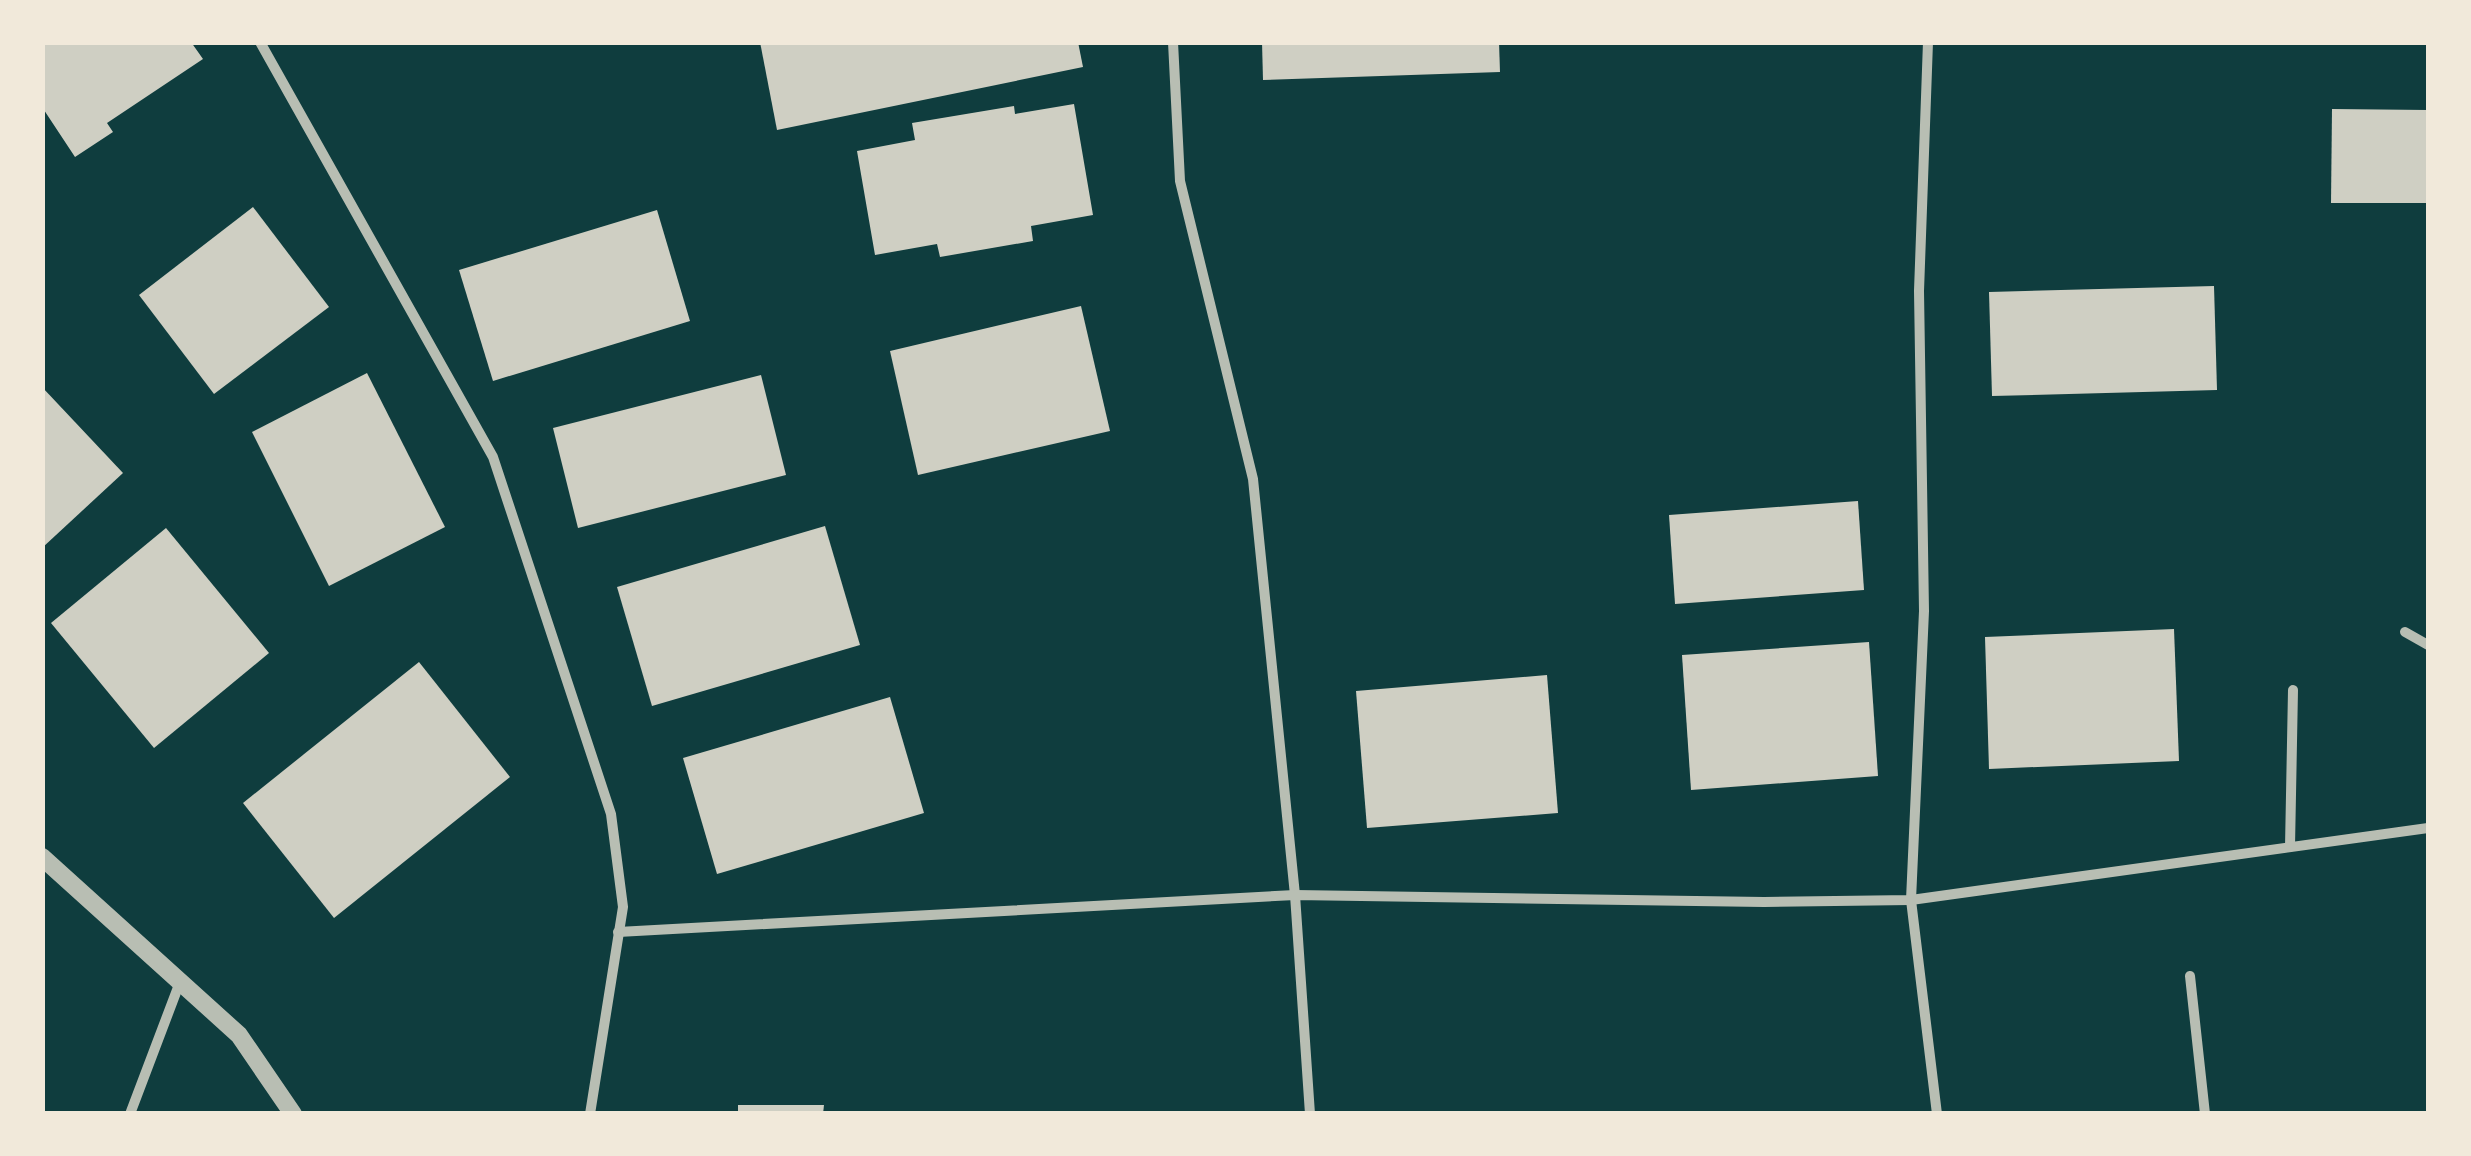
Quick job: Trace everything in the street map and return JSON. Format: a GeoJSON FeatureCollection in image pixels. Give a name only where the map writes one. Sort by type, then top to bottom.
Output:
{"type":"FeatureCollection","features":[{"type":"Feature","properties":{"kind":"street"},"geometry":{"type":"LineString","coordinates":[[260,42],[492,457],[611,814],[623,906],[590,1114]]}},
{"type":"Feature","properties":{"kind":"street"},"geometry":{"type":"LineString","coordinates":[[1173,42],[1180,181],[1254,479],[1295,895],[1310,1114]]}},
{"type":"Feature","properties":{"kind":"street"},"geometry":{"type":"LineString","coordinates":[[1928,42],[1918,291],[1924,612],[1911,900],[1937,1114]]}},
{"type":"Feature","properties":{"kind":"street"},"geometry":{"type":"LineString","coordinates":[[2405,632],[2428,645]]}},
{"type":"Feature","properties":{"kind":"street"},"geometry":{"type":"LineString","coordinates":[[2290,847],[2294,690]]}},
{"type":"Feature","properties":{"kind":"street"},"geometry":{"type":"LineString","coordinates":[[618,932],[1295,895],[1764,902],[1911,900],[2428,828]]}},
{"type":"Feature","properties":{"kind":"street"},"geometry":{"type":"LineString","coordinates":[[42,856],[239,1036],[292,1114]]}},
{"type":"Feature","properties":{"kind":"street"},"geometry":{"type":"LineString","coordinates":[[2190,976],[2205,1114]]}},
{"type":"Feature","properties":{"kind":"street"},"geometry":{"type":"LineString","coordinates":[[130,1114],[180,982]]}},
{"type":"Feature","properties":{"kind":"building"},"geometry":{"type":"Polygon","coordinates":[[[42,42],[191,42],[203,59],[107,123],[113,132],[75,157],[42,107],[42,42]]]}},
{"type":"Feature","properties":{"kind":"building"},"geometry":{"type":"Polygon","coordinates":[[[760,42],[1078,42],[1083,67],[777,130],[760,42]]]}},
{"type":"Feature","properties":{"kind":"building"},"geometry":{"type":"Polygon","coordinates":[[[1262,42],[1499,42],[1500,72],[1263,80],[1262,42]]]}},
{"type":"Feature","properties":{"kind":"building"},"geometry":{"type":"Polygon","coordinates":[[[1074,104],[1093,215],[1031,226],[1033,241],[940,257],[937,244],[875,255],[857,151],[915,140],[912,123],[1014,106],[1015,114],[1074,104]]]}},
{"type":"Feature","properties":{"kind":"building"},"geometry":{"type":"Polygon","coordinates":[[[2332,109],[2428,110],[2428,203],[2331,203],[2332,109]]]}},
{"type":"Feature","properties":{"kind":"building"},"geometry":{"type":"Polygon","coordinates":[[[253,207],[329,307],[214,394],[139,295],[253,207]]]}},
{"type":"Feature","properties":{"kind":"building"},"geometry":{"type":"Polygon","coordinates":[[[657,210],[690,321],[493,381],[459,270],[657,210]]]}},
{"type":"Feature","properties":{"kind":"building"},"geometry":{"type":"Polygon","coordinates":[[[2214,286],[2217,390],[1992,396],[1989,292],[2214,286]]]}},
{"type":"Feature","properties":{"kind":"building"},"geometry":{"type":"Polygon","coordinates":[[[1081,306],[1110,431],[918,475],[890,351],[1081,306]]]}},
{"type":"Feature","properties":{"kind":"building"},"geometry":{"type":"Polygon","coordinates":[[[367,373],[445,527],[329,586],[252,432],[367,373]]]}},
{"type":"Feature","properties":{"kind":"building"},"geometry":{"type":"Polygon","coordinates":[[[761,375],[786,475],[578,528],[553,428],[761,375]]]}},
{"type":"Feature","properties":{"kind":"building"},"geometry":{"type":"Polygon","coordinates":[[[42,387],[123,473],[42,548],[42,387]]]}},
{"type":"Feature","properties":{"kind":"building"},"geometry":{"type":"Polygon","coordinates":[[[1858,501],[1864,590],[1675,604],[1669,515],[1858,501]]]}},
{"type":"Feature","properties":{"kind":"building"},"geometry":{"type":"Polygon","coordinates":[[[825,526],[860,645],[652,706],[617,587],[825,526]]]}},
{"type":"Feature","properties":{"kind":"building"},"geometry":{"type":"Polygon","coordinates":[[[166,528],[269,653],[154,748],[51,623],[166,528]]]}},
{"type":"Feature","properties":{"kind":"building"},"geometry":{"type":"Polygon","coordinates":[[[2174,629],[2179,761],[1989,769],[1985,637],[2174,629]]]}},
{"type":"Feature","properties":{"kind":"building"},"geometry":{"type":"Polygon","coordinates":[[[1869,642],[1878,776],[1691,790],[1682,655],[1869,642]]]}},
{"type":"Feature","properties":{"kind":"building"},"geometry":{"type":"Polygon","coordinates":[[[419,662],[510,777],[334,918],[243,803],[419,662]]]}},
{"type":"Feature","properties":{"kind":"building"},"geometry":{"type":"Polygon","coordinates":[[[1547,675],[1558,813],[1367,828],[1356,691],[1547,675]]]}},
{"type":"Feature","properties":{"kind":"building"},"geometry":{"type":"Polygon","coordinates":[[[890,697],[924,813],[717,874],[683,758],[890,697]]]}},
{"type":"Feature","properties":{"kind":"building"},"geometry":{"type":"Polygon","coordinates":[[[738,1105],[824,1105],[823,1114],[738,1114],[738,1105]]]}}]}
